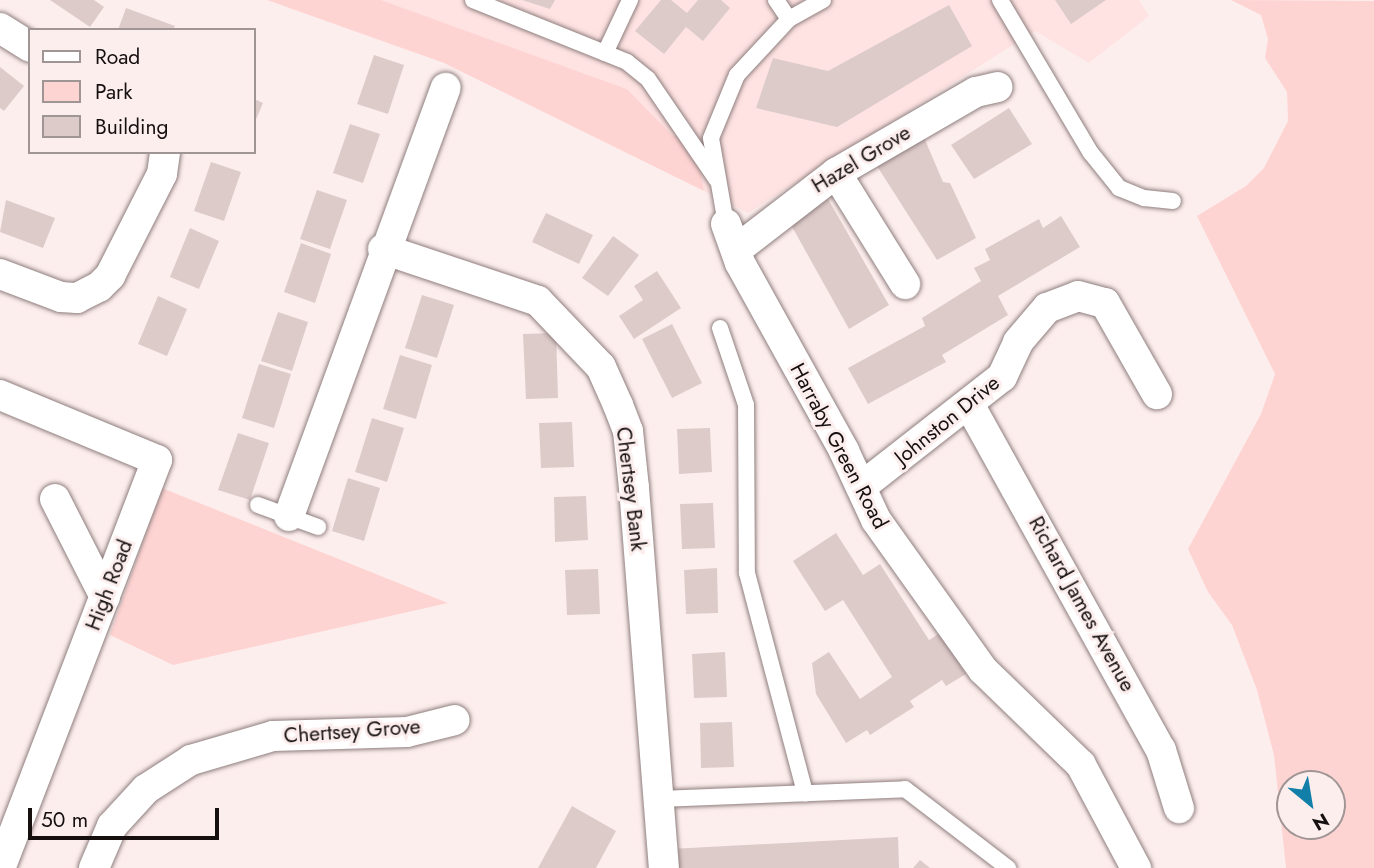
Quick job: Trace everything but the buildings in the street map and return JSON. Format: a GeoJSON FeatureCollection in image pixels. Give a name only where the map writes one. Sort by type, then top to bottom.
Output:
{"type":"FeatureCollection","features":[{"type":"Feature","properties":{"kind":"street"},"geometry":{"type":"LineString","coordinates":[[0,28],[28,46]]}},
{"type":"Feature","properties":{"kind":"street","name":"Hazel Grove"},"geometry":{"type":"LineString","coordinates":[[731,237],[976,92],[997,87]]}},
{"type":"Feature","properties":{"kind":"street"},"geometry":{"type":"LineString","coordinates":[[289,516],[383,249],[446,88]]}},
{"type":"Feature","properties":{"kind":"street"},"geometry":{"type":"LineString","coordinates":[[0,274],[61,297],[77,298],[99,287],[110,276],[162,174],[165,154]]}},
{"type":"Feature","properties":{"kind":"street"},"geometry":{"type":"LineString","coordinates":[[836,173],[905,284]]}},
{"type":"Feature","properties":{"kind":"street","name":"Harraby Green Road"},"geometry":{"type":"LineString","coordinates":[[731,237],[876,520],[984,670],[1081,765],[1136,868]]}},
{"type":"Feature","properties":{"kind":"street","name":"Chertsey Bank"},"geometry":{"type":"LineString","coordinates":[[383,249],[538,301],[601,368],[628,431],[661,799],[664,868]]}},
{"type":"Feature","properties":{"kind":"street","name":"Johnston Drive"},"geometry":{"type":"LineString","coordinates":[[861,487],[970,407],[1002,377],[1018,342],[1047,308],[1078,296],[1105,303],[1157,394]]}},
{"type":"Feature","properties":{"kind":"street","name":"High Road"},"geometry":{"type":"LineString","coordinates":[[0,395],[157,460],[0,868]]}},
{"type":"Feature","properties":{"kind":"street","name":"Richard James Avenue"},"geometry":{"type":"LineString","coordinates":[[970,407],[1161,750],[1179,808]]}},
{"type":"Feature","properties":{"kind":"street"},"geometry":{"type":"LineString","coordinates":[[55,499],[105,597]]}},
{"type":"Feature","properties":{"kind":"street","name":"Chertsey Grove"},"geometry":{"type":"LineString","coordinates":[[94,868],[112,826],[146,789],[191,760],[273,736],[407,732],[455,720]]}},
{"type":"Feature","properties":{"kind":"lane"},"geometry":{"type":"LineString","coordinates":[[473,0],[605,53],[648,79],[717,180]]}},
{"type":"Feature","properties":{"kind":"lane"},"geometry":{"type":"LineString","coordinates":[[605,53],[630,0]]}},
{"type":"Feature","properties":{"kind":"lane"},"geometry":{"type":"LineString","coordinates":[[776,0],[789,19]]}},
{"type":"Feature","properties":{"kind":"lane","name":"Harraby Green Road"},"geometry":{"type":"LineString","coordinates":[[731,237],[717,180],[711,138],[737,75],[789,19],[824,0]]}},
{"type":"Feature","properties":{"kind":"lane"},"geometry":{"type":"LineString","coordinates":[[1000,0],[1091,153],[1119,188],[1144,198],[1174,201]]}},
{"type":"Feature","properties":{"kind":"lane"},"geometry":{"type":"LineString","coordinates":[[720,328],[746,405],[747,573],[806,793]]}},
{"type":"Feature","properties":{"kind":"lane"},"geometry":{"type":"LineString","coordinates":[[258,505],[318,527]]}},
{"type":"Feature","properties":{"kind":"lane"},"geometry":{"type":"LineString","coordinates":[[661,799],[905,789],[1008,868]]}},
{"type":"Feature","properties":{"kind":"shaded area"},"geometry":{"type":"Polygon","coordinates":[[[381,0],[1139,0],[1149,16],[1089,63],[1035,31],[748,213],[704,191],[696,141],[672,135],[627,89],[381,0]]]}},
{"type":"Feature","properties":{"kind":"green space"},"geometry":{"type":"Polygon","coordinates":[[[267,0],[381,0],[627,89],[672,135],[696,141],[704,191],[444,63],[267,0]]]}},
{"type":"Feature","properties":{"kind":"green space"},"geometry":{"type":"Polygon","coordinates":[[[1231,0],[1374,1],[1374,868],[1286,868],[1283,840],[1346,840],[1346,770],[1276,770],[1276,774],[1274,755],[1257,690],[1232,625],[1208,592],[1188,549],[1261,414],[1275,374],[1197,216],[1246,186],[1264,168],[1288,121],[1287,92],[1265,58],[1268,39],[1261,15],[1231,0]]]}},
{"type":"Feature","properties":{"kind":"green space"},"geometry":{"type":"Polygon","coordinates":[[[162,488],[448,603],[173,665],[110,635],[162,488]]]}}]}
